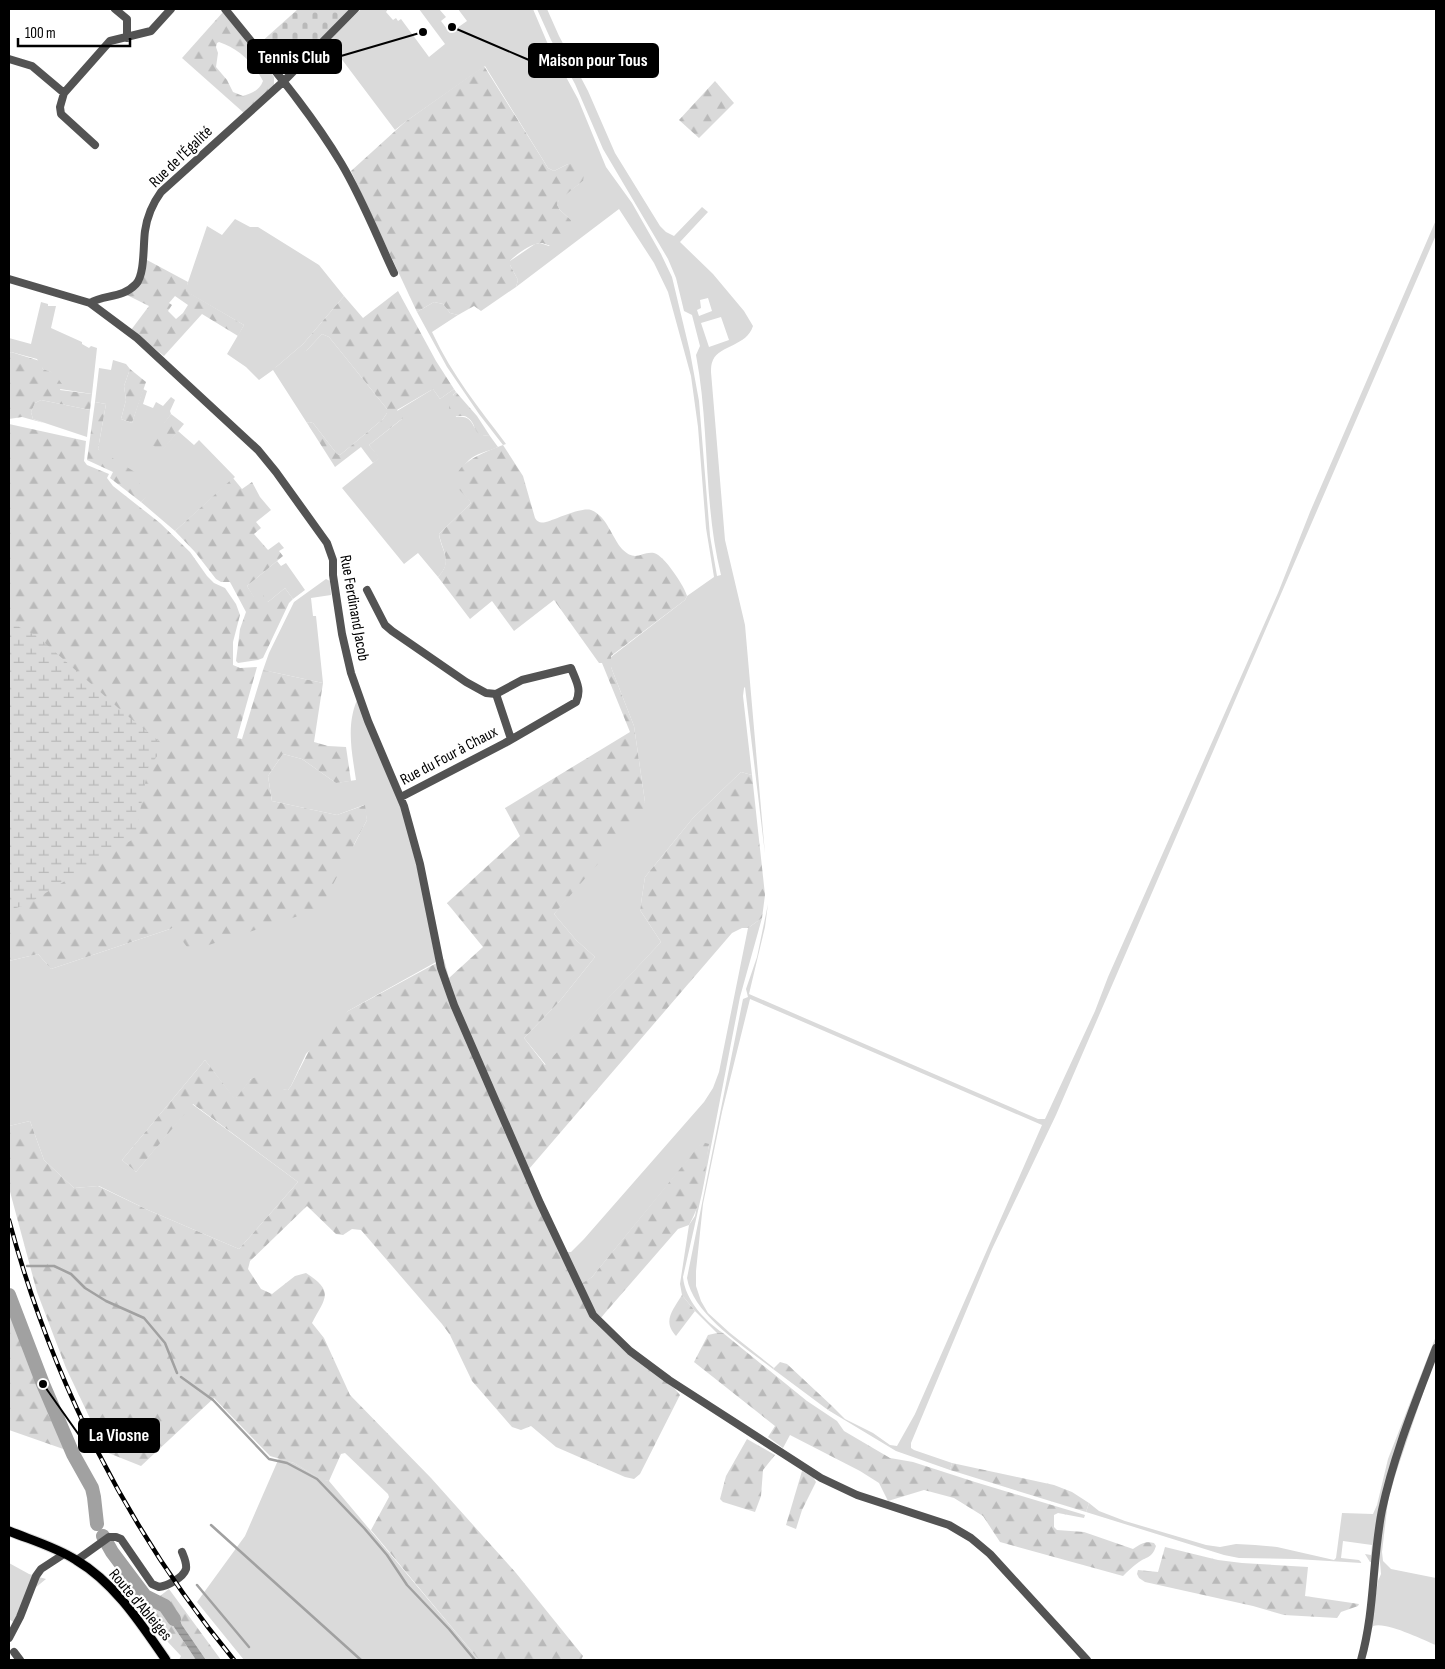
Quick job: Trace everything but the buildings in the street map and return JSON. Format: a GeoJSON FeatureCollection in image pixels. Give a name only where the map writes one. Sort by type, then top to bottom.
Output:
{"type":"FeatureCollection","features":[{"type":"Feature","properties":{"kind":"main road","name":"Route d'Ableiges"},"geometry":{"type":"LineString","coordinates":[[9,1531],[77,1560],[106,1583],[146,1631],[166,1660]]}},
{"type":"Feature","properties":{"kind":"street"},"geometry":{"type":"LineString","coordinates":[[115,9],[127,19],[127,38]]}},
{"type":"Feature","properties":{"kind":"street"},"geometry":{"type":"LineString","coordinates":[[94,145],[61,114],[60,107],[64,93],[110,41],[151,31],[171,9]]}},
{"type":"Feature","properties":{"kind":"street"},"geometry":{"type":"LineString","coordinates":[[225,9],[284,81],[325,138],[344,169],[394,273]]}},
{"type":"Feature","properties":{"kind":"street"},"geometry":{"type":"LineString","coordinates":[[284,81],[355,9]]}},
{"type":"Feature","properties":{"kind":"street"},"geometry":{"type":"LineString","coordinates":[[9,59],[32,66],[64,93]]}},
{"type":"Feature","properties":{"kind":"street","name":"Rue de l'Égalité"},"geometry":{"type":"LineString","coordinates":[[90,303],[124,293],[135,285],[140,275],[147,222],[153,204],[161,192],[284,81]]}},
{"type":"Feature","properties":{"kind":"street","name":"Rue Ferdinand Jacob"},"geometry":{"type":"LineString","coordinates":[[9,279],[90,303],[149,349],[258,450],[276,472],[326,543],[333,560],[342,634],[351,673],[370,727],[401,797],[420,864],[441,968],[454,1005],[540,1203],[593,1315],[630,1351],[668,1380],[821,1478],[857,1495],[949,1525],[971,1538],[990,1554],[1087,1660]]}},
{"type":"Feature","properties":{"kind":"street"},"geometry":{"type":"LineString","coordinates":[[367,590],[385,625],[392,631],[466,682],[486,693],[496,694]]}},
{"type":"Feature","properties":{"kind":"street","name":"Rue du Four à Chaux"},"geometry":{"type":"LineString","coordinates":[[401,797],[511,739],[576,702],[580,695],[579,687],[571,668],[522,680],[496,694],[511,739]]}},
{"type":"Feature","properties":{"kind":"street"},"geometry":{"type":"LineString","coordinates":[[1361,1660],[1368,1637],[1376,1550],[1387,1490],[1436,1348]]}},
{"type":"Feature","properties":{"kind":"street"},"geometry":{"type":"LineString","coordinates":[[77,1560],[107,1538],[113,1536],[121,1539],[152,1584],[159,1587],[174,1581],[186,1569],[182,1552]]}},
{"type":"Feature","properties":{"kind":"street"},"geometry":{"type":"LineString","coordinates":[[9,1638],[36,1576],[41,1569],[64,1554]]}},
{"type":"Feature","properties":{"kind":"street"},"geometry":{"type":"LineString","coordinates":[[14,1652],[20,1660]]}},
{"type":"Feature","properties":{"kind":"green space"},"geometry":{"type":"Polygon","coordinates":[[[298,9],[351,9],[287,74],[282,73],[259,44],[298,9]]]}},
{"type":"Feature","properties":{"kind":"green space"},"geometry":{"type":"Polygon","coordinates":[[[361,9],[388,9],[386,12],[393,20],[396,18],[398,21],[401,19],[429,57],[445,44],[419,9],[439,9],[446,17],[441,21],[450,33],[467,21],[458,9],[533,9],[547,42],[578,99],[606,167],[632,203],[672,277],[690,352],[699,401],[710,536],[717,576],[721,575],[711,521],[703,410],[696,355],[700,346],[692,315],[684,311],[676,278],[668,259],[603,149],[575,84],[551,40],[537,9],[547,9],[588,91],[615,153],[660,226],[674,236],[702,207],[708,212],[680,242],[713,274],[744,311],[753,326],[750,333],[740,342],[716,355],[712,363],[711,372],[725,540],[745,625],[765,854],[745,687],[743,696],[752,775],[741,772],[693,818],[645,877],[640,910],[661,942],[546,1065],[524,1038],[559,1002],[595,957],[576,940],[554,914],[645,802],[634,726],[611,667],[611,657],[685,600],[687,596],[714,577],[706,528],[698,427],[691,376],[668,292],[654,263],[619,209],[516,287],[518,280],[510,265],[510,261],[535,244],[540,243],[549,246],[571,220],[557,205],[559,199],[583,181],[568,164],[554,171],[548,168],[485,66],[395,130],[328,41],[361,9]],[[708,298],[700,300],[701,308],[697,310],[699,316],[712,311],[708,298]],[[721,317],[701,323],[709,347],[729,340],[721,317]]]}},
{"type":"Feature","properties":{"kind":"green space"},"geometry":{"type":"Polygon","coordinates":[[[223,12],[274,77],[274,86],[244,113],[182,58],[223,12]],[[219,42],[216,47],[218,53],[216,67],[227,80],[233,92],[243,96],[255,91],[263,81],[259,74],[245,57],[233,48],[219,42]]]}},
{"type":"Feature","properties":{"kind":"green space"},"geometry":{"type":"Polygon","coordinates":[[[484,66],[548,168],[554,171],[568,164],[574,164],[584,175],[583,181],[559,200],[557,205],[560,210],[571,220],[570,226],[554,246],[538,243],[520,252],[510,261],[510,265],[518,280],[516,287],[481,311],[474,306],[458,315],[450,313],[443,304],[434,302],[417,312],[351,171],[405,122],[484,66]]]}},
{"type":"Feature","properties":{"kind":"green space"},"geometry":{"type":"Polygon","coordinates":[[[715,81],[734,103],[699,138],[679,120],[715,81]]]}},
{"type":"Feature","properties":{"kind":"green space"},"geometry":{"type":"Polygon","coordinates":[[[235,219],[250,227],[258,227],[319,265],[344,296],[303,344],[275,368],[307,350],[322,334],[329,337],[387,409],[383,419],[340,455],[337,454],[313,423],[307,423],[273,370],[259,380],[246,367],[227,354],[244,325],[185,291],[207,226],[222,235],[235,219]]]}},
{"type":"Feature","properties":{"kind":"green space"},"geometry":{"type":"Polygon","coordinates":[[[1436,220],[1436,235],[1056,1115],[992,1249],[911,1443],[911,1448],[914,1450],[952,1463],[950,1470],[896,1451],[828,1410],[832,1406],[845,1419],[873,1433],[890,1445],[897,1446],[915,1414],[1042,1125],[750,999],[722,1112],[703,1204],[696,1286],[701,1301],[708,1313],[774,1368],[735,1340],[709,1317],[699,1305],[691,1292],[687,1278],[743,999],[748,997],[746,989],[757,957],[768,904],[765,927],[749,994],[1038,1119],[1045,1119],[1095,1011],[1108,977],[1278,593],[1310,512],[1436,220]]]}},
{"type":"Feature","properties":{"kind":"green space"},"geometry":{"type":"Polygon","coordinates":[[[147,260],[188,282],[186,291],[244,325],[238,336],[202,314],[164,356],[131,330],[149,306],[127,295],[147,260]],[[175,296],[169,303],[172,305],[168,311],[176,319],[188,305],[175,296]]]}},
{"type":"Feature","properties":{"kind":"green space"},"geometry":{"type":"Polygon","coordinates":[[[398,291],[436,361],[454,389],[440,399],[433,389],[397,410],[403,418],[369,445],[380,458],[373,463],[361,447],[335,467],[307,423],[313,423],[337,454],[340,455],[383,419],[387,409],[329,337],[322,334],[279,374],[275,368],[303,344],[344,296],[363,318],[398,291]]]}},
{"type":"Feature","properties":{"kind":"green space"},"geometry":{"type":"Polygon","coordinates":[[[41,302],[48,304],[48,306],[56,306],[51,328],[82,342],[82,344],[89,348],[91,346],[97,348],[92,394],[60,389],[51,372],[43,369],[37,359],[9,353],[9,338],[31,344],[41,302]]]}},
{"type":"Feature","properties":{"kind":"green space"},"geometry":{"type":"Polygon","coordinates":[[[434,302],[443,304],[450,313],[458,315],[432,332],[440,349],[457,377],[506,444],[503,445],[479,414],[447,367],[417,312],[434,302]]]}},
{"type":"Feature","properties":{"kind":"green space"},"geometry":{"type":"Polygon","coordinates":[[[9,353],[40,361],[43,369],[54,373],[62,384],[60,390],[92,394],[90,410],[41,400],[35,403],[31,412],[33,419],[44,423],[22,417],[9,419],[9,353]]]}},
{"type":"Feature","properties":{"kind":"green space"},"geometry":{"type":"Polygon","coordinates":[[[113,360],[126,364],[130,369],[124,386],[126,400],[121,419],[132,423],[143,389],[147,391],[143,404],[153,408],[156,402],[163,406],[171,397],[175,400],[170,411],[171,414],[163,425],[162,450],[178,431],[194,445],[199,440],[235,477],[175,531],[141,502],[148,494],[98,449],[106,404],[95,402],[99,368],[111,370],[113,360]]]}},
{"type":"Feature","properties":{"kind":"green space"},"geometry":{"type":"Polygon","coordinates":[[[130,369],[146,382],[132,423],[121,419],[126,400],[124,386],[130,369]]]}},
{"type":"Feature","properties":{"kind":"green space"},"geometry":{"type":"Polygon","coordinates":[[[433,389],[440,399],[454,389],[456,392],[453,395],[456,417],[468,419],[479,433],[490,436],[498,447],[478,454],[469,460],[459,473],[457,484],[471,503],[439,534],[446,561],[443,571],[438,577],[418,553],[404,564],[342,488],[379,458],[369,445],[402,419],[397,411],[433,389]]]}},
{"type":"Feature","properties":{"kind":"green space"},"geometry":{"type":"Polygon","coordinates":[[[456,392],[477,416],[490,436],[484,436],[477,432],[471,421],[466,417],[451,415],[450,403],[456,392]]]}},
{"type":"Feature","properties":{"kind":"green space"},"geometry":{"type":"Polygon","coordinates":[[[41,400],[90,410],[87,437],[33,419],[31,412],[35,403],[41,400]]]}},
{"type":"Feature","properties":{"kind":"green space"},"geometry":{"type":"Polygon","coordinates":[[[95,402],[106,404],[98,449],[138,474],[138,482],[149,494],[141,502],[110,478],[113,472],[87,460],[95,402]]]}},
{"type":"Feature","properties":{"kind":"green space"},"geometry":{"type":"Polygon","coordinates":[[[171,414],[184,424],[162,451],[152,445],[149,434],[156,423],[163,424],[171,414]]]}},
{"type":"Feature","properties":{"kind":"green space"},"geometry":{"type":"Polygon","coordinates":[[[9,424],[86,441],[84,461],[87,465],[109,474],[107,478],[113,486],[160,523],[190,552],[214,583],[225,588],[236,604],[240,615],[233,642],[233,665],[240,668],[257,667],[237,738],[242,739],[263,670],[323,683],[314,742],[328,746],[346,747],[351,781],[336,783],[302,759],[283,754],[268,776],[272,801],[337,815],[365,805],[367,820],[320,909],[190,951],[173,928],[51,969],[38,954],[9,961],[9,424]]]}},
{"type":"Feature","properties":{"kind":"green space"},"geometry":{"type":"Polygon","coordinates":[[[503,445],[523,476],[537,521],[546,522],[587,510],[597,513],[609,528],[618,544],[627,553],[635,556],[654,553],[663,559],[678,579],[687,596],[685,600],[611,656],[611,667],[634,726],[645,802],[643,810],[637,819],[554,914],[576,940],[595,957],[559,1002],[524,1038],[545,1065],[661,942],[640,910],[645,877],[693,818],[741,772],[752,775],[765,895],[762,918],[748,928],[742,928],[732,933],[529,1169],[578,1286],[592,1277],[702,1142],[709,1144],[700,1196],[689,1225],[678,1229],[600,1319],[599,1326],[620,1347],[674,1388],[680,1395],[640,1474],[634,1479],[625,1477],[556,1447],[531,1426],[521,1430],[512,1427],[472,1381],[450,1335],[442,1324],[361,1230],[352,1229],[343,1235],[336,1234],[307,1206],[250,1261],[248,1269],[261,1289],[272,1294],[295,1276],[306,1273],[321,1285],[325,1296],[312,1323],[324,1338],[350,1395],[431,1478],[516,1573],[583,1656],[581,1660],[479,1660],[371,1530],[389,1497],[388,1494],[345,1453],[341,1454],[329,1481],[322,1480],[294,1463],[270,1456],[214,1398],[141,1466],[106,1452],[66,1368],[37,1292],[9,1188],[9,1126],[30,1121],[44,1160],[74,1188],[98,1186],[148,1210],[239,1249],[298,1182],[193,1104],[136,1172],[122,1160],[205,1060],[235,1099],[248,1082],[254,1078],[264,1079],[288,1090],[315,1039],[348,1011],[444,959],[449,978],[483,947],[447,903],[520,836],[505,808],[630,732],[602,663],[599,663],[554,600],[514,631],[492,601],[470,619],[438,577],[446,561],[439,534],[471,503],[458,488],[456,480],[458,472],[470,460],[503,445]]]}},
{"type":"Feature","properties":{"kind":"green space"},"geometry":{"type":"Polygon","coordinates":[[[233,478],[242,489],[252,482],[260,497],[271,510],[256,522],[261,528],[254,534],[268,550],[279,542],[284,548],[279,551],[283,556],[247,586],[254,597],[261,592],[268,602],[285,588],[293,599],[289,603],[263,658],[238,663],[236,661],[240,629],[246,612],[230,582],[221,582],[216,579],[195,552],[175,531],[233,478]]]}},
{"type":"Feature","properties":{"kind":"green space"},"geometry":{"type":"Polygon","coordinates":[[[277,561],[281,566],[286,563],[305,590],[293,599],[285,588],[268,602],[254,598],[247,586],[277,561]]]}},
{"type":"Feature","properties":{"kind":"green space"},"geometry":{"type":"Polygon","coordinates":[[[326,579],[330,581],[331,595],[311,598],[313,616],[316,616],[323,683],[263,670],[269,653],[294,602],[326,579]]]}},
{"type":"Feature","properties":{"kind":"green space"},"geometry":{"type":"Polygon","coordinates":[[[9,622],[37,636],[124,713],[165,746],[148,768],[135,838],[26,905],[9,910],[9,622]]]}},
{"type":"Feature","properties":{"kind":"green space"},"geometry":{"type":"Polygon","coordinates":[[[357,700],[401,806],[420,879],[436,962],[348,1011],[306,1054],[288,1090],[278,1088],[263,1080],[251,1079],[235,1100],[205,1060],[122,1160],[136,1172],[192,1104],[298,1182],[239,1249],[148,1210],[99,1186],[74,1188],[44,1160],[30,1121],[9,1126],[9,961],[38,954],[51,969],[173,928],[354,845],[367,820],[364,805],[337,815],[272,801],[268,776],[283,754],[302,759],[336,783],[356,780],[351,730],[357,700]]]}},
{"type":"Feature","properties":{"kind":"green space"},"geometry":{"type":"Polygon","coordinates":[[[762,918],[740,997],[702,1193],[683,1277],[688,1294],[697,1309],[723,1333],[717,1333],[682,1295],[680,1284],[689,1225],[695,1216],[709,1145],[702,1143],[592,1277],[581,1285],[566,1252],[571,1252],[584,1239],[704,1102],[713,1088],[719,1072],[748,928],[762,918]]]}},
{"type":"Feature","properties":{"kind":"green space"},"geometry":{"type":"Polygon","coordinates":[[[9,1294],[69,1451],[9,1430],[9,1294]]]}},
{"type":"Feature","properties":{"kind":"green space"},"geometry":{"type":"Polygon","coordinates":[[[682,1295],[695,1311],[676,1336],[672,1331],[669,1320],[682,1295]]]}},
{"type":"Feature","properties":{"kind":"green space"},"geometry":{"type":"Polygon","coordinates":[[[723,1333],[807,1401],[837,1421],[844,1431],[890,1458],[913,1462],[1085,1515],[1084,1518],[1058,1513],[1054,1515],[1054,1527],[1057,1530],[1084,1532],[1133,1549],[1148,1542],[1154,1543],[1156,1546],[1151,1555],[1123,1576],[1000,1542],[983,1516],[954,1498],[924,1490],[888,1501],[879,1483],[860,1471],[790,1435],[783,1448],[768,1437],[775,1426],[694,1362],[708,1335],[723,1333]]]}},
{"type":"Feature","properties":{"kind":"green space"},"geometry":{"type":"Polygon","coordinates":[[[1436,1336],[1436,1342],[1397,1451],[1372,1562],[1370,1562],[1365,1554],[1371,1555],[1372,1545],[1343,1541],[1341,1558],[1359,1560],[1362,1563],[1239,1558],[1086,1512],[1089,1503],[1099,1511],[1125,1521],[1206,1545],[1220,1547],[1236,1544],[1277,1547],[1334,1560],[1336,1558],[1342,1513],[1373,1514],[1388,1459],[1436,1336]]]}},
{"type":"Feature","properties":{"kind":"green space"},"geometry":{"type":"Polygon","coordinates":[[[1436,1355],[1388,1501],[1382,1552],[1383,1561],[1391,1569],[1436,1578],[1436,1645],[1395,1628],[1379,1625],[1373,1626],[1373,1628],[1371,1626],[1378,1581],[1381,1574],[1379,1551],[1386,1499],[1404,1440],[1436,1355]]]}},
{"type":"Feature","properties":{"kind":"green space"},"geometry":{"type":"Polygon","coordinates":[[[780,1362],[787,1364],[832,1406],[828,1410],[773,1369],[780,1362]]]}},
{"type":"Feature","properties":{"kind":"green space"},"geometry":{"type":"Polygon","coordinates":[[[747,1439],[775,1455],[763,1470],[761,1496],[755,1512],[723,1502],[720,1499],[726,1476],[747,1439]]]}},
{"type":"Feature","properties":{"kind":"green space"},"geometry":{"type":"Polygon","coordinates":[[[279,1458],[294,1463],[321,1479],[329,1481],[479,1660],[244,1660],[197,1602],[245,1536],[279,1458]]]}},
{"type":"Feature","properties":{"kind":"green space"},"geometry":{"type":"Polygon","coordinates":[[[952,1463],[1054,1485],[1072,1492],[1089,1503],[1086,1512],[950,1470],[952,1463]]]}},
{"type":"Feature","properties":{"kind":"green space"},"geometry":{"type":"Polygon","coordinates":[[[802,1471],[813,1477],[816,1482],[802,1510],[796,1529],[786,1525],[802,1471]]]}},
{"type":"Feature","properties":{"kind":"green space"},"geometry":{"type":"Polygon","coordinates":[[[1165,1547],[1218,1560],[1308,1567],[1305,1596],[1359,1604],[1341,1612],[1337,1618],[1284,1615],[1253,1606],[1145,1582],[1139,1578],[1138,1570],[1158,1572],[1165,1547]]]}},
{"type":"Feature","properties":{"kind":"green space"},"geometry":{"type":"Polygon","coordinates":[[[9,1563],[29,1574],[46,1579],[35,1588],[16,1624],[9,1619],[9,1563]]]}},
{"type":"Feature","properties":{"kind":"green space"},"geometry":{"type":"Polygon","coordinates":[[[132,1583],[151,1597],[160,1596],[169,1589],[221,1660],[206,1660],[182,1625],[177,1614],[162,1609],[196,1660],[179,1660],[181,1656],[122,1593],[132,1583]]]}},
{"type":"Feature","properties":{"kind":"shaded area"},"geometry":{"type":"Polygon","coordinates":[[[167,1602],[177,1614],[182,1625],[206,1660],[196,1660],[162,1609],[167,1602]]]}},
{"type":"Feature","properties":{"kind":"waterway"},"geometry":{"type":"LineString","coordinates":[[27,1266],[54,1266],[71,1274],[85,1288],[106,1301],[144,1318],[165,1343],[177,1373]]}},
{"type":"Feature","properties":{"kind":"waterway"},"geometry":{"type":"LineString","coordinates":[[9,1295],[43,1384],[73,1454],[92,1488],[97,1524]]}},
{"type":"Feature","properties":{"kind":"waterway"},"geometry":{"type":"LineString","coordinates":[[181,1377],[213,1400],[269,1459],[287,1463],[317,1479],[364,1528],[387,1555],[407,1585],[449,1629],[475,1660]]}},
{"type":"Feature","properties":{"kind":"waterway"},"geometry":{"type":"LineString","coordinates":[[211,1525],[361,1660]]}},
{"type":"Feature","properties":{"kind":"waterway"},"geometry":{"type":"LineString","coordinates":[[103,1536],[112,1552],[145,1596],[165,1606],[174,1619]]}},
{"type":"Feature","properties":{"kind":"waterway"},"geometry":{"type":"LineString","coordinates":[[197,1585],[249,1647]]}},
{"type":"Feature","properties":{"kind":"railway"},"geometry":{"type":"LineString","coordinates":[[9,1220],[47,1339],[71,1396],[98,1452],[128,1507],[160,1559],[196,1611],[234,1660]]}},
{"type":"Feature","properties":{"kind":"place","name":"Maison pour Tous"},"geometry":{"type":"Point","coordinates":[452,27]}},
{"type":"Feature","properties":{"kind":"place","name":"Tennis Club"},"geometry":{"type":"Point","coordinates":[423,32]}},
{"type":"Feature","properties":{"kind":"place","name":"La Viosne"},"geometry":{"type":"Point","coordinates":[43,1384]}}]}
